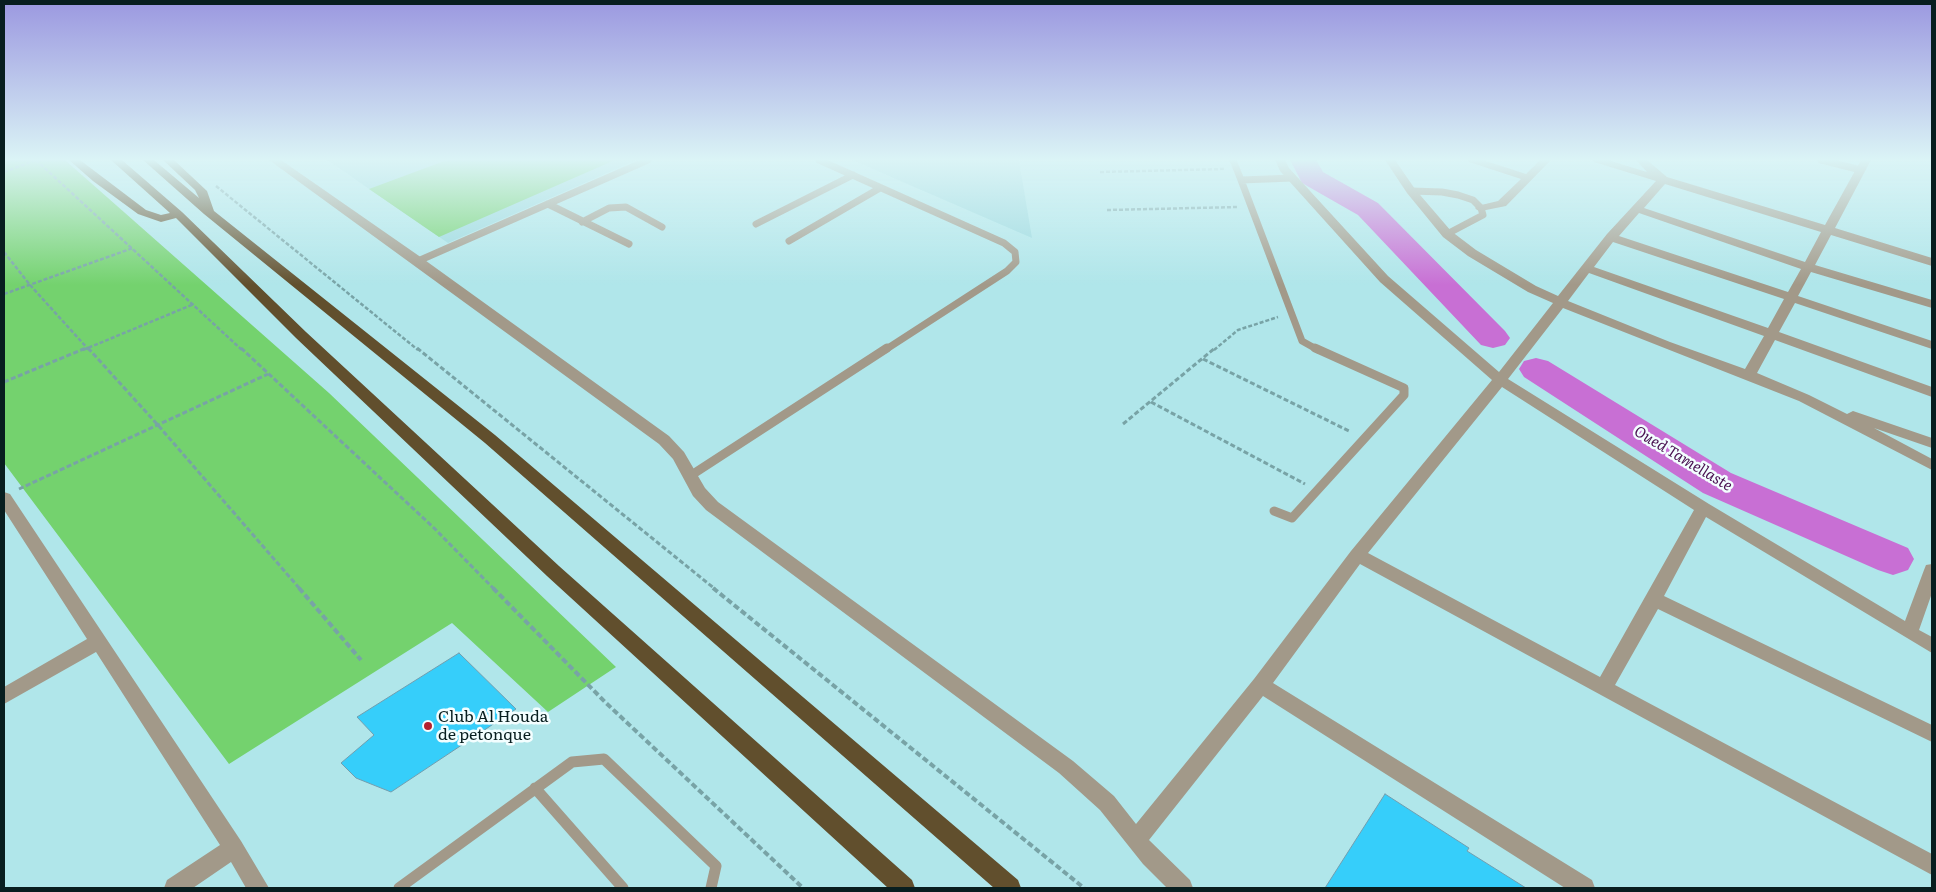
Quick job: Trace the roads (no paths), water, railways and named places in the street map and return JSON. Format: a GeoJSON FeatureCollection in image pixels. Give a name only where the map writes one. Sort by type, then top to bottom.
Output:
{"type":"FeatureCollection","features":[{"type":"Feature","properties":{"kind":"highway"},"geometry":{"type":"LineString","coordinates":[[128,202],[142,212],[161,218],[178,214]]}},
{"type":"Feature","properties":{"kind":"highway"},"geometry":{"type":"LineString","coordinates":[[164,202],[302,335],[553,571],[904,888]]}},
{"type":"Feature","properties":{"kind":"highway"},"geometry":{"type":"LineString","coordinates":[[196,202],[490,439],[1010,888]]}},
{"type":"Feature","properties":{"kind":"highway"},"geometry":{"type":"LineString","coordinates":[[205,202],[208,212]]}},
{"type":"Feature","properties":{"kind":"street"},"geometry":{"type":"LineString","coordinates":[[334,202],[418,260],[664,440],[679,456],[699,492],[712,506],[1066,767],[1107,803],[1165,873],[1182,888]]}},
{"type":"Feature","properties":{"kind":"street"},"geometry":{"type":"LineString","coordinates":[[1312,202],[1384,279],[1500,380],[1703,508],[1932,646]]}},
{"type":"Feature","properties":{"kind":"street"},"geometry":{"type":"LineString","coordinates":[[1420,202],[1446,234],[1532,289],[1665,345],[1749,375],[1804,398],[1932,443]]}},
{"type":"Feature","properties":{"kind":"street"},"geometry":{"type":"LineString","coordinates":[[1482,208],[1502,204],[1504,202]]}},
{"type":"Feature","properties":{"kind":"street"},"geometry":{"type":"LineString","coordinates":[[1136,840],[1261,685],[1357,555],[1500,380],[1610,237],[1644,202]]}},
{"type":"Feature","properties":{"kind":"street"},"geometry":{"type":"LineString","coordinates":[[1734,202],[1932,262]]}},
{"type":"Feature","properties":{"kind":"street"},"geometry":{"type":"LineString","coordinates":[[1749,375],[1843,202]]}},
{"type":"Feature","properties":{"kind":"street"},"geometry":{"type":"LineString","coordinates":[[1637,209],[1808,267],[1932,304]]}},
{"type":"Feature","properties":{"kind":"street"},"geometry":{"type":"LineString","coordinates":[[1610,237],[1932,345]]}},
{"type":"Feature","properties":{"kind":"street"},"geometry":{"type":"LineString","coordinates":[[1586,268],[1932,392]]}},
{"type":"Feature","properties":{"kind":"street"},"geometry":{"type":"LineString","coordinates":[[1804,398],[1932,465]]}},
{"type":"Feature","properties":{"kind":"street"},"geometry":{"type":"LineString","coordinates":[[8,495],[98,642],[234,848],[258,888]]}},
{"type":"Feature","properties":{"kind":"street"},"geometry":{"type":"LineString","coordinates":[[1604,688],[1703,508]]}},
{"type":"Feature","properties":{"kind":"street"},"geometry":{"type":"LineString","coordinates":[[1357,555],[1932,864]]}},
{"type":"Feature","properties":{"kind":"street"},"geometry":{"type":"LineString","coordinates":[[1910,631],[1932,570]]}},
{"type":"Feature","properties":{"kind":"street"},"geometry":{"type":"LineString","coordinates":[[1654,599],[1932,734]]}},
{"type":"Feature","properties":{"kind":"street"},"geometry":{"type":"LineString","coordinates":[[4,696],[98,642]]}},
{"type":"Feature","properties":{"kind":"street"},"geometry":{"type":"LineString","coordinates":[[1261,685],[1584,888]]}},
{"type":"Feature","properties":{"kind":"street"},"geometry":{"type":"LineString","coordinates":[[176,888],[234,848]]}},
{"type":"Feature","properties":{"kind":"lane"},"geometry":{"type":"LineString","coordinates":[[418,260],[553,202]]}},
{"type":"Feature","properties":{"kind":"lane"},"geometry":{"type":"LineString","coordinates":[[756,224],[800,202]]}},
{"type":"Feature","properties":{"kind":"lane"},"geometry":{"type":"LineString","coordinates":[[790,241],[857,202]]}},
{"type":"Feature","properties":{"kind":"lane"},"geometry":{"type":"LineString","coordinates":[[690,476],[1007,271],[1016,262],[1014,252],[1004,243],[911,202]]}},
{"type":"Feature","properties":{"kind":"lane"},"geometry":{"type":"LineString","coordinates":[[1250,202],[1302,341],[1320,351],[1404,388],[1404,395],[1292,518],[1274,511]]}},
{"type":"Feature","properties":{"kind":"lane"},"geometry":{"type":"LineString","coordinates":[[1446,234],[1482,215],[1482,208],[1475,202]]}},
{"type":"Feature","properties":{"kind":"lane"},"geometry":{"type":"LineString","coordinates":[[548,204],[629,244]]}},
{"type":"Feature","properties":{"kind":"lane"},"geometry":{"type":"LineString","coordinates":[[582,222],[608,208],[626,207],[662,228]]}},
{"type":"Feature","properties":{"kind":"lane"},"geometry":{"type":"LineString","coordinates":[[399,888],[572,762],[604,759],[716,866],[711,888]]}},
{"type":"Feature","properties":{"kind":"lane"},"geometry":{"type":"LineString","coordinates":[[534,788],[623,888]]}},
{"type":"Feature","properties":{"kind":"waterway","name":"Oued Tamellaste"},"geometry":{"type":"LineString","coordinates":[[1355,202],[1368,209],[1493,338]]}},
{"type":"Feature","properties":{"kind":"waterway","name":"Oued Tamellaste"},"geometry":{"type":"LineString","coordinates":[[1536,369],[1717,483],[1893,559]]}},
{"type":"Feature","properties":{"kind":"place","name":"Club Al Houda de petonque"},"geometry":{"type":"Point","coordinates":[428,726]}}]}
